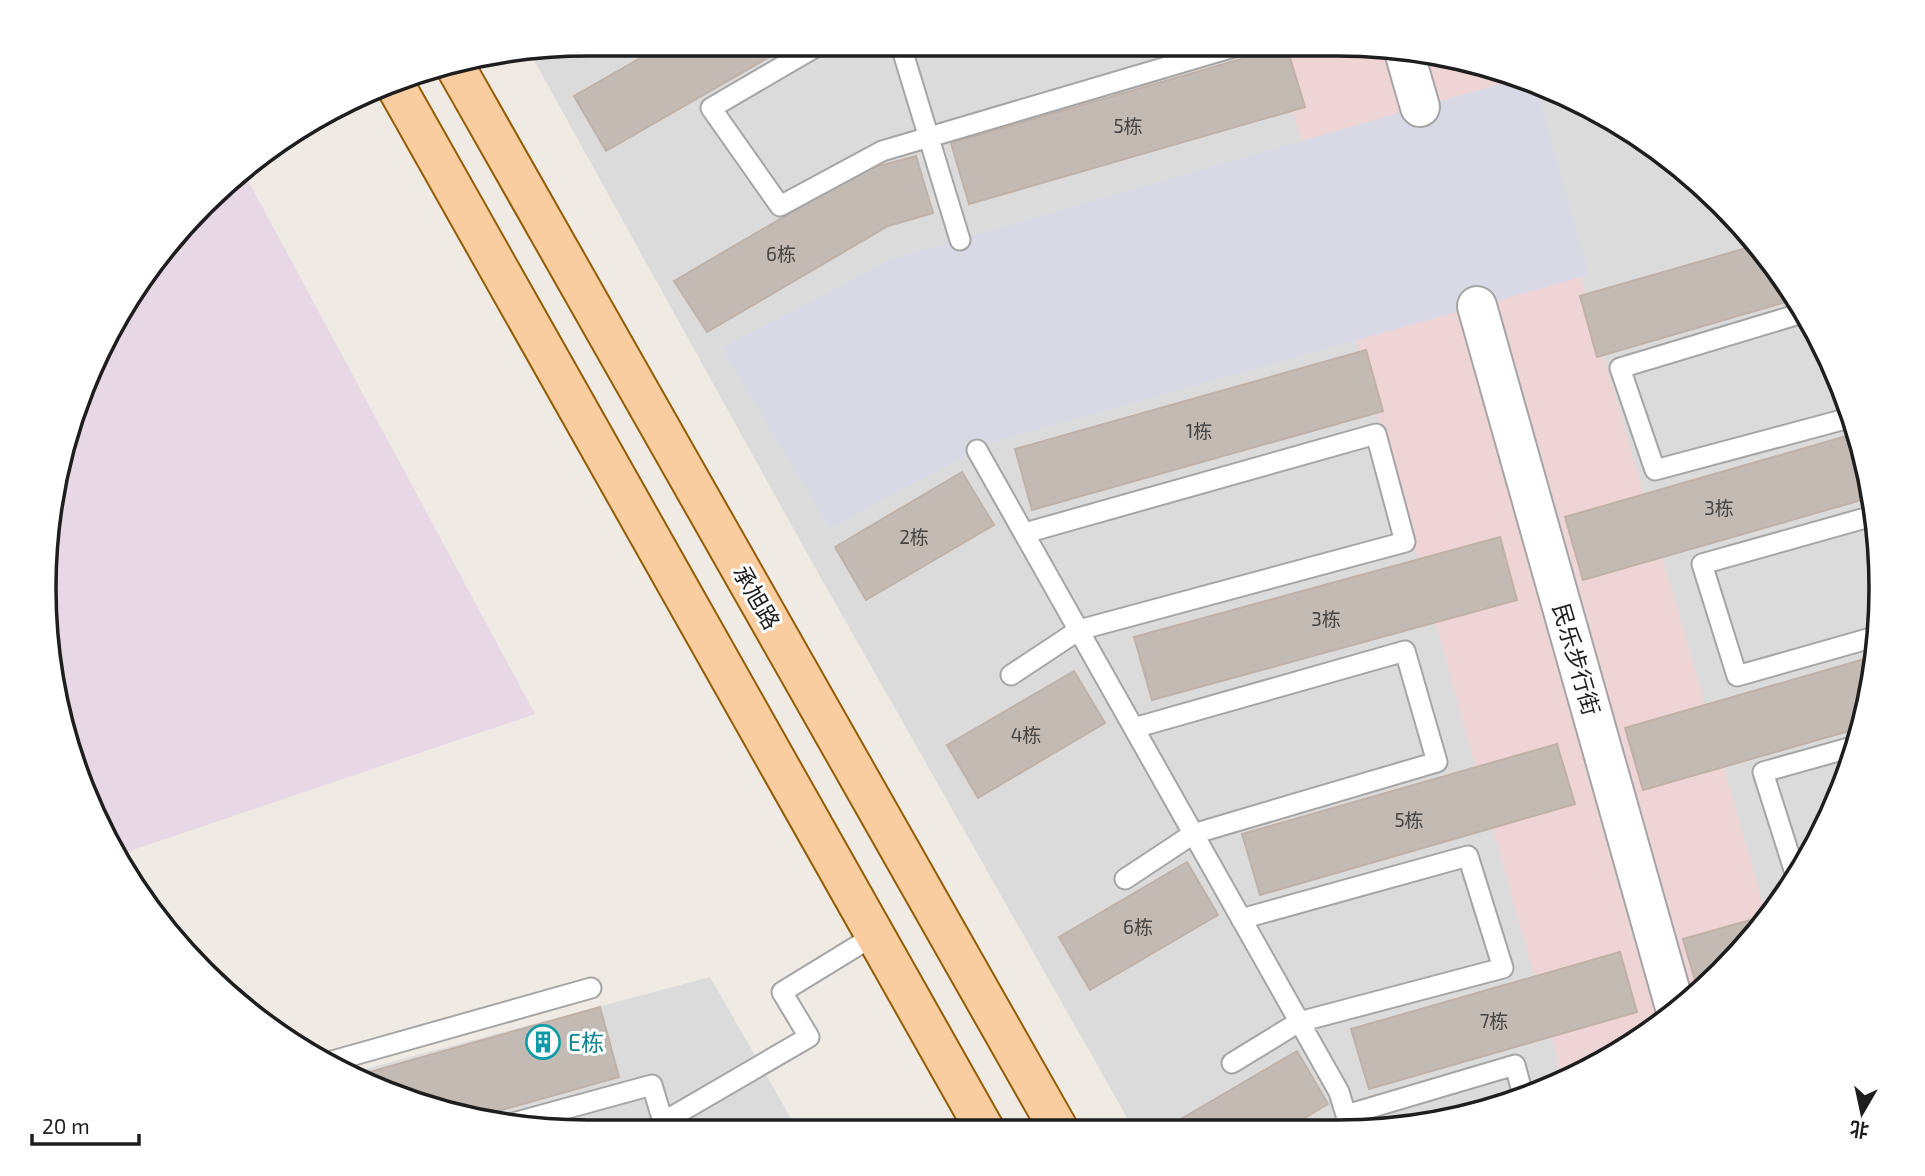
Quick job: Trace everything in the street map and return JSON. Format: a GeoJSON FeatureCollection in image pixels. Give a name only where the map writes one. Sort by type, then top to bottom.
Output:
{"type":"FeatureCollection","features":[{"type":"Feature","properties":{"kind":"main road","name":"承旭路"},"geometry":{"type":"LineString","coordinates":[[458,72],[1053,1120]]}},
{"type":"Feature","properties":{"kind":"main road"},"geometry":{"type":"LineString","coordinates":[[398,91],[980,1120]]}},
{"type":"Feature","properties":{"kind":"street"},"geometry":{"type":"LineString","coordinates":[[1407,61],[1420,107]]}},
{"type":"Feature","properties":{"kind":"street","name":"民乐步行街"},"geometry":{"type":"LineString","coordinates":[[1477,306],[1673,1000]]}},
{"type":"Feature","properties":{"kind":"lane"},"geometry":{"type":"LineString","coordinates":[[800,56],[711,108],[780,206],[881,151],[1204,56]]}},
{"type":"Feature","properties":{"kind":"lane"},"geometry":{"type":"LineString","coordinates":[[904,56],[960,240]]}},
{"type":"Feature","properties":{"kind":"lane"},"geometry":{"type":"LineString","coordinates":[[1794,316],[1620,368],[1655,470],[1842,420]]}},
{"type":"Feature","properties":{"kind":"lane"},"geometry":{"type":"LineString","coordinates":[[1011,675],[1079,631],[1405,541],[1376,434],[1025,533]]}},
{"type":"Feature","properties":{"kind":"lane"},"geometry":{"type":"LineString","coordinates":[[977,450],[1339,1092],[1348,1120]]}},
{"type":"Feature","properties":{"kind":"lane"},"geometry":{"type":"LineString","coordinates":[[1864,518],[1702,564],[1737,676],[1866,639]]}},
{"type":"Feature","properties":{"kind":"lane"},"geometry":{"type":"LineString","coordinates":[[1125,879],[1193,834],[1437,762],[1405,651],[1134,728]]}},
{"type":"Feature","properties":{"kind":"lane"},"geometry":{"type":"LineString","coordinates":[[1792,863],[1763,772],[1844,749]]}},
{"type":"Feature","properties":{"kind":"lane"},"geometry":{"type":"LineString","coordinates":[[1233,1063],[1299,1022],[1503,968],[1468,856],[1241,919]]}},
{"type":"Feature","properties":{"kind":"lane"},"geometry":{"type":"LineString","coordinates":[[672,1120],[809,1037],[782,992],[875,935]]}},
{"type":"Feature","properties":{"kind":"lane"},"geometry":{"type":"LineString","coordinates":[[341,1059],[591,988]]}},
{"type":"Feature","properties":{"kind":"lane"},"geometry":{"type":"LineString","coordinates":[[1359,1119],[1515,1065],[1521,1087]]}},
{"type":"Feature","properties":{"kind":"lane"},"geometry":{"type":"LineString","coordinates":[[536,1117],[653,1085],[663,1120]]}},
{"type":"Feature","properties":{"kind":"shaded area"},"geometry":{"type":"Polygon","coordinates":[[[588,56],[1372,57],[1441,66],[1475,74],[1541,96],[1603,127],[1661,166],[1688,188],[1737,237],[1759,264],[1798,322],[1829,384],[1851,450],[1859,484],[1868,553],[1868,623],[1859,692],[1841,759],[1829,792],[1798,854],[1759,912],[1737,939],[1688,988],[1633,1030],[1603,1049],[1541,1080],[1475,1102],[1441,1110],[1372,1119],[1128,1120],[808,555],[533,59],[588,56]]]}},
{"type":"Feature","properties":{"kind":"shaded area"},"geometry":{"type":"Polygon","coordinates":[[[1277,56],[1372,57],[1406,61],[1475,74],[1526,91],[1764,905],[1713,964],[1661,1010],[1603,1049],[1561,1071],[1277,56]]]}},
{"type":"Feature","properties":{"kind":"shaded area"},"geometry":{"type":"Polygon","coordinates":[[[1504,83],[1539,95],[1589,275],[990,443],[830,528],[722,348],[889,260],[1504,83]]]}},
{"type":"Feature","properties":{"kind":"shaded area"},"geometry":{"type":"Polygon","coordinates":[[[248,179],[535,714],[126,852],[96,792],[74,726],[66,692],[57,623],[56,588],[57,553],[66,484],[74,450],[96,384],[127,322],[166,264],[188,237],[248,179]]]}},
{"type":"Feature","properties":{"kind":"shaded area"},"geometry":{"type":"Polygon","coordinates":[[[710,977],[792,1120],[553,1119],[484,1110],[450,1102],[384,1080],[363,1070],[710,977]]]}},
{"type":"Feature","properties":{"kind":"building"},"geometry":{"type":"Polygon","coordinates":[[[644,56],[771,56],[606,151],[574,96],[644,56]]]}},
{"type":"Feature","properties":{"kind":"building"},"geometry":{"type":"Polygon","coordinates":[[[1251,56],[1289,56],[1305,107],[969,204],[951,143],[1251,56]]]}},
{"type":"Feature","properties":{"kind":"building"},"geometry":{"type":"Polygon","coordinates":[[[916,156],[933,213],[888,226],[707,332],[674,281],[864,170],[916,156]]]}},
{"type":"Feature","properties":{"kind":"building"},"geometry":{"type":"Polygon","coordinates":[[[1746,248],[1785,302],[1597,357],[1580,296],[1746,248]]]}},
{"type":"Feature","properties":{"kind":"building"},"geometry":{"type":"Polygon","coordinates":[[[1366,350],[1383,411],[1032,510],[1015,449],[1366,350]]]}},
{"type":"Feature","properties":{"kind":"building"},"geometry":{"type":"Polygon","coordinates":[[[1847,436],[1861,500],[1583,580],[1565,517],[1847,436]]]}},
{"type":"Feature","properties":{"kind":"building"},"geometry":{"type":"Polygon","coordinates":[[[962,472],[994,525],[866,600],[835,547],[962,472]]]}},
{"type":"Feature","properties":{"kind":"building"},"geometry":{"type":"Polygon","coordinates":[[[1500,537],[1517,600],[1152,700],[1134,637],[1500,537]]]}},
{"type":"Feature","properties":{"kind":"building"},"geometry":{"type":"Polygon","coordinates":[[[1864,659],[1850,731],[1643,790],[1625,728],[1864,659]]]}},
{"type":"Feature","properties":{"kind":"building"},"geometry":{"type":"Polygon","coordinates":[[[1074,671],[1105,723],[978,798],[947,745],[1074,671]]]}},
{"type":"Feature","properties":{"kind":"building"},"geometry":{"type":"Polygon","coordinates":[[[1557,744],[1575,804],[1260,895],[1242,834],[1557,744]]]}},
{"type":"Feature","properties":{"kind":"building"},"geometry":{"type":"Polygon","coordinates":[[[1187,862],[1218,915],[1090,990],[1059,937],[1187,862]]]}},
{"type":"Feature","properties":{"kind":"building"},"geometry":{"type":"Polygon","coordinates":[[[1753,919],[1695,981],[1683,939],[1753,919]]]}},
{"type":"Feature","properties":{"kind":"building"},"geometry":{"type":"Polygon","coordinates":[[[1620,952],[1637,1012],[1369,1089],[1351,1029],[1620,952]]]}},
{"type":"Feature","properties":{"kind":"building","name":"E栋"},"geometry":{"type":"Polygon","coordinates":[[[600,1007],[619,1077],[496,1112],[417,1092],[368,1072],[600,1007]]]}},
{"type":"Feature","properties":{"kind":"building"},"geometry":{"type":"Polygon","coordinates":[[[1297,1051],[1328,1104],[1301,1120],[1179,1120],[1297,1051]]]}},
{"type":"Feature","properties":{"kind":"place","name":"E栋"},"geometry":{"type":"Point","coordinates":[543,1042]}}]}
